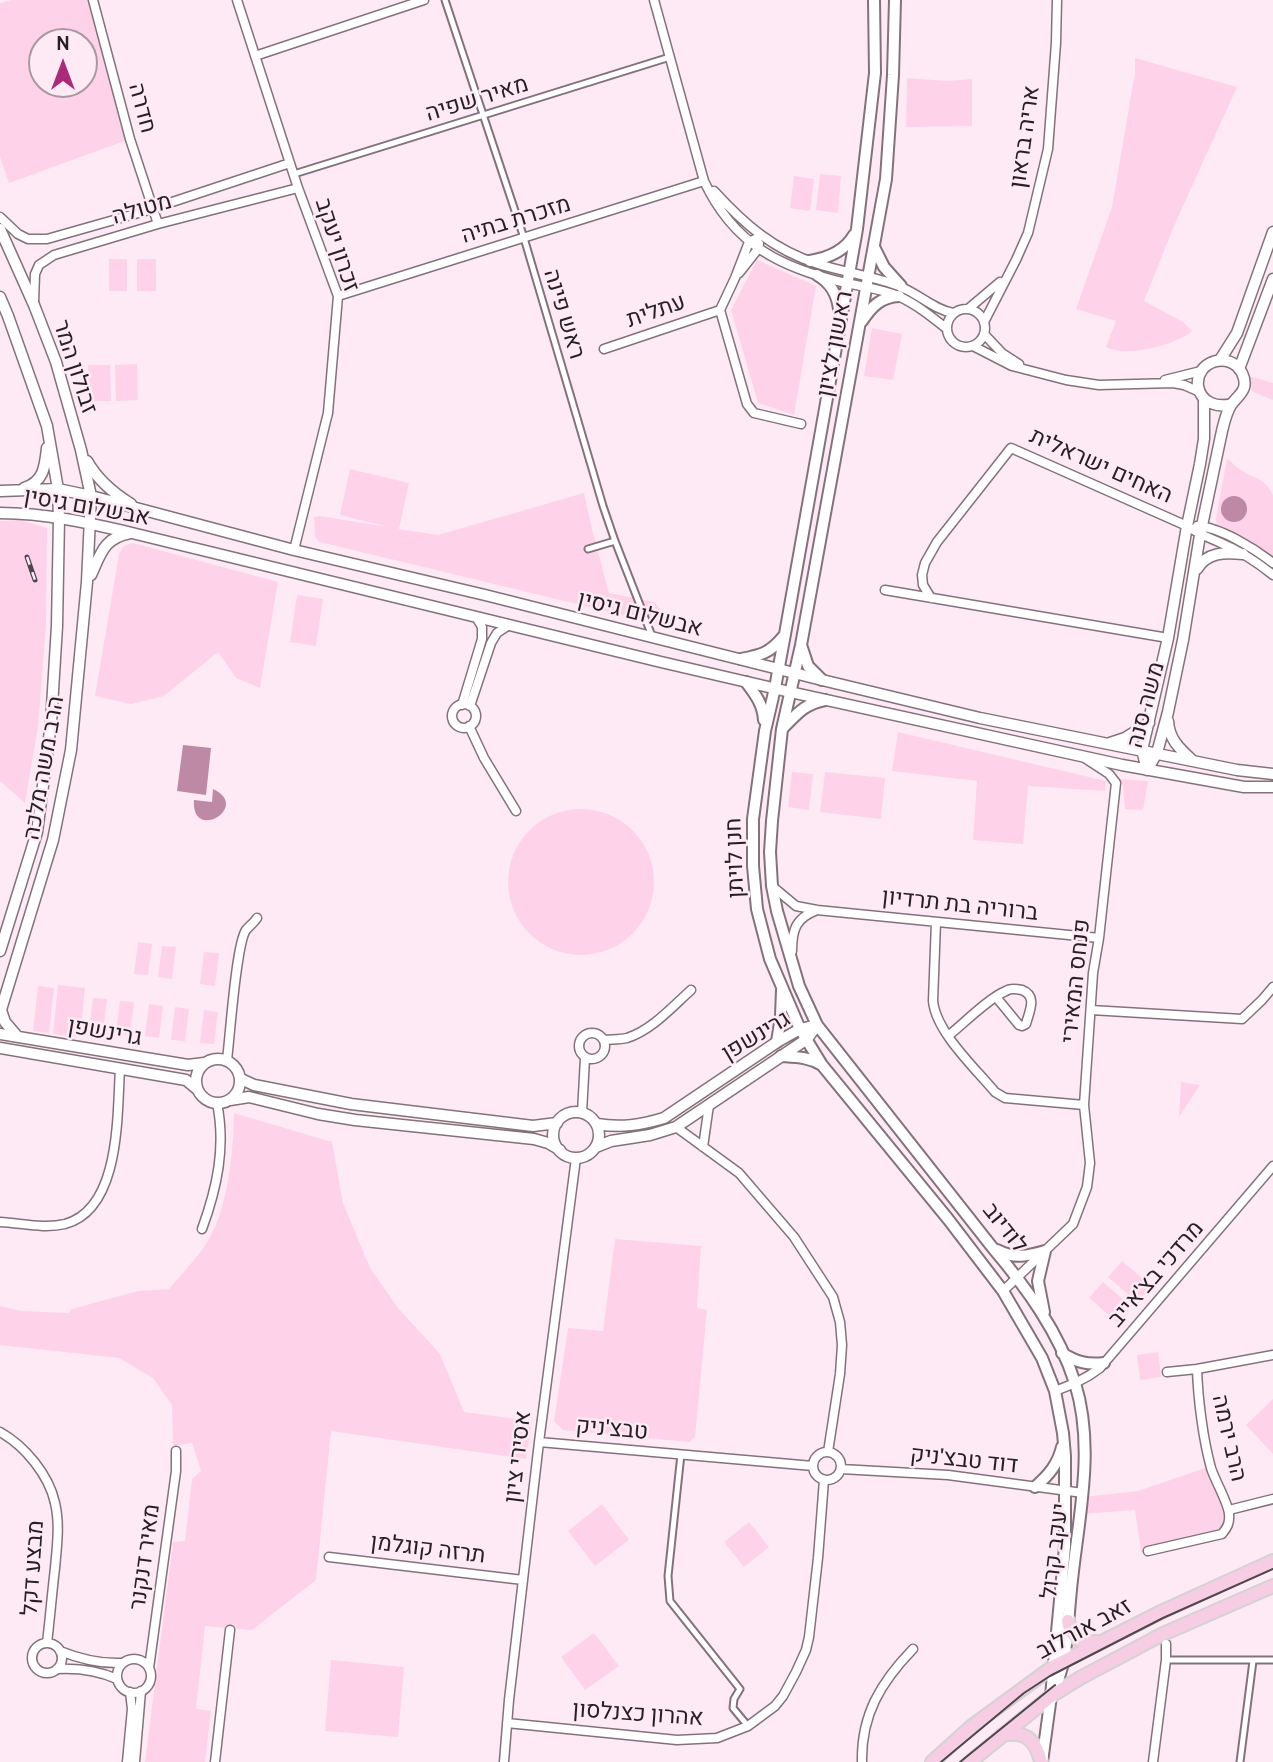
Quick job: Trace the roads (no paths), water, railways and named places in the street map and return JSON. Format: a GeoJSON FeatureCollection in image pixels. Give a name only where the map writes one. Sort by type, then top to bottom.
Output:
{"type":"FeatureCollection","features":[{"type":"Feature","properties":{"kind":"main road","name":"ראשון לציון"},"geometry":{"type":"LineString","coordinates":[[778,669],[857,229],[875,73],[874,0]]}},
{"type":"Feature","properties":{"kind":"main road","name":"ראשון לציון"},"geometry":{"type":"LineString","coordinates":[[790,692],[801,645],[886,179],[895,0]]}},
{"type":"Feature","properties":{"kind":"main road"},"geometry":{"type":"LineString","coordinates":[[810,261],[845,247],[857,229]]}},
{"type":"Feature","properties":{"kind":"main road"},"geometry":{"type":"LineString","coordinates":[[860,323],[878,302],[900,291],[874,246]]}},
{"type":"Feature","properties":{"kind":"main road"},"geometry":{"type":"LineString","coordinates":[[817,275],[834,290],[841,318]]}},
{"type":"Feature","properties":{"kind":"main road"},"geometry":{"type":"LineString","coordinates":[[741,659],[765,654],[775,647],[785,634]]}},
{"type":"Feature","properties":{"kind":"main road"},"geometry":{"type":"LineString","coordinates":[[801,645],[808,666],[822,680]]}},
{"type":"Feature","properties":{"kind":"main road","name":"חנן לויתן"},"geometry":{"type":"LineString","coordinates":[[778,669],[765,731],[752,819],[753,866],[757,909],[770,959],[800,1029],[807,1039]]}},
{"type":"Feature","properties":{"kind":"main road"},"geometry":{"type":"LineString","coordinates":[[746,682],[764,711],[765,731]]}},
{"type":"Feature","properties":{"kind":"main road","name":"חנן לויתן"},"geometry":{"type":"LineString","coordinates":[[790,692],[782,729],[772,821],[772,886],[799,986],[817,1025]]}},
{"type":"Feature","properties":{"kind":"main road"},"geometry":{"type":"LineString","coordinates":[[782,729],[803,708],[825,700]]}},
{"type":"Feature","properties":{"kind":"main road"},"geometry":{"type":"LineString","coordinates":[[777,1042],[782,984]]}},
{"type":"Feature","properties":{"kind":"main road","name":"לודיוב"},"geometry":{"type":"LineString","coordinates":[[817,1025],[1018,1277],[1046,1321],[1075,1384],[1083,1425],[1083,1493]]}},
{"type":"Feature","properties":{"kind":"main road","name":"לודיוב"},"geometry":{"type":"LineString","coordinates":[[807,1039],[822,1065],[1003,1290],[1042,1358],[1055,1391],[1063,1433],[1065,1491]]}},
{"type":"Feature","properties":{"kind":"main road"},"geometry":{"type":"LineString","coordinates":[[781,1056],[815,1060],[822,1065]]}},
{"type":"Feature","properties":{"kind":"main road"},"geometry":{"type":"LineString","coordinates":[[992,1247],[1019,1256],[1045,1251],[1038,1281],[1046,1321]]}},
{"type":"Feature","properties":{"kind":"main road"},"geometry":{"type":"LineString","coordinates":[[1062,1353],[1081,1363],[1104,1363]]}},
{"type":"Feature","properties":{"kind":"main road"},"geometry":{"type":"LineString","coordinates":[[1035,1487],[1050,1474],[1056,1464],[1063,1433]]}},
{"type":"Feature","properties":{"kind":"main road","name":"יעקב קרול"},"geometry":{"type":"LineString","coordinates":[[1041,1762],[1051,1696],[1058,1682],[1065,1491]]}},
{"type":"Feature","properties":{"kind":"main road","name":"יעקב קרול"},"geometry":{"type":"LineString","coordinates":[[1059,1663],[1068,1621],[1083,1493]]}},
{"type":"Feature","properties":{"kind":"main road","name":"זאב אורלוב"},"geometry":{"type":"LineString","coordinates":[[932,1762],[972,1726],[1059,1663],[1161,1612],[1273,1561]]}},
{"type":"Feature","properties":{"kind":"main road","name":"זאב אורלוב"},"geometry":{"type":"LineString","coordinates":[[970,1762],[1051,1696],[1080,1678],[1164,1634],[1273,1586]]}},
{"type":"Feature","properties":{"kind":"main road"},"geometry":{"type":"LineString","coordinates":[[1068,1621],[1070,1632],[1080,1641],[1090,1643],[1108,1639]]}},
{"type":"Feature","properties":{"kind":"main road"},"geometry":{"type":"LineString","coordinates":[[1002,1735],[1012,1733],[1026,1737],[1035,1746],[1041,1762]]}},
{"type":"Feature","properties":{"kind":"street","name":"חדרה"},"geometry":{"type":"LineString","coordinates":[[93,0],[130,139],[158,224]]}},
{"type":"Feature","properties":{"kind":"street","name":"זכרון יעקב"},"geometry":{"type":"LineString","coordinates":[[237,0],[298,188],[338,296],[328,413],[294,550]]}},
{"type":"Feature","properties":{"kind":"street"},"geometry":{"type":"LineString","coordinates":[[254,55],[424,0]]}},
{"type":"Feature","properties":{"kind":"street","name":"ראש פינה"},"geometry":{"type":"LineString","coordinates":[[445,0],[524,238],[615,541],[653,637]]}},
{"type":"Feature","properties":{"kind":"street"},"geometry":{"type":"LineString","coordinates":[[654,0],[704,181],[723,213],[749,242],[787,264],[817,275],[848,278],[918,295],[936,308],[953,313]]}},
{"type":"Feature","properties":{"kind":"street","name":"אריה בראון"},"geometry":{"type":"LineString","coordinates":[[984,322],[1028,233],[1048,149],[1056,0]]}},
{"type":"Feature","properties":{"kind":"street","name":"מאיר שפיה"},"geometry":{"type":"LineString","coordinates":[[294,174],[670,57]]}},
{"type":"Feature","properties":{"kind":"street","name":"מטולה"},"geometry":{"type":"LineString","coordinates":[[0,217],[18,234],[28,239],[47,239],[290,163]]}},
{"type":"Feature","properties":{"kind":"street"},"geometry":{"type":"LineString","coordinates":[[704,181],[761,236],[786,251],[848,278]]}},
{"type":"Feature","properties":{"kind":"street","name":"מזכרת בתיה"},"geometry":{"type":"LineString","coordinates":[[338,296],[704,181]]}},
{"type":"Feature","properties":{"kind":"street","name":"מטולה"},"geometry":{"type":"LineString","coordinates":[[34,305],[34,274],[45,259],[54,254],[298,188]]}},
{"type":"Feature","properties":{"kind":"street","name":"זבולון המר"},"geometry":{"type":"LineString","coordinates":[[0,229],[56,362],[91,496],[90,523]]}},
{"type":"Feature","properties":{"kind":"street"},"geometry":{"type":"LineString","coordinates":[[1220,360],[1237,333],[1273,232]]}},
{"type":"Feature","properties":{"kind":"street"},"geometry":{"type":"LineString","coordinates":[[761,236],[749,242],[720,310],[747,404],[754,413],[801,424]]}},
{"type":"Feature","properties":{"kind":"street"},"geometry":{"type":"LineString","coordinates":[[735,278],[758,248],[761,236]]}},
{"type":"Feature","properties":{"kind":"street","name":"אריה בראון"},"geometry":{"type":"LineString","coordinates":[[968,309],[1008,275]]}},
{"type":"Feature","properties":{"kind":"street"},"geometry":{"type":"LineString","coordinates":[[1239,369],[1273,279]]}},
{"type":"Feature","properties":{"kind":"street"},"geometry":{"type":"LineString","coordinates":[[900,291],[947,329]]}},
{"type":"Feature","properties":{"kind":"street","name":"זבולון המר"},"geometry":{"type":"LineString","coordinates":[[0,297],[47,426],[58,489],[59,518]]}},
{"type":"Feature","properties":{"kind":"street"},"geometry":{"type":"LineString","coordinates":[[974,346],[984,334],[984,322],[978,313],[968,309],[953,313],[947,329],[948,335],[956,344],[974,346],[1012,366],[1034,372],[1099,384],[1184,385],[1217,406],[1231,404],[1238,399],[1244,385],[1244,377],[1239,369],[1228,361],[1213,361],[1206,365],[1198,378],[1202,396]]}},
{"type":"Feature","properties":{"kind":"street","name":"עתלית"},"geometry":{"type":"LineString","coordinates":[[604,348],[720,310]]}},
{"type":"Feature","properties":{"kind":"street"},"geometry":{"type":"LineString","coordinates":[[984,334],[1002,353],[1034,372]]}},
{"type":"Feature","properties":{"kind":"street"},"geometry":{"type":"LineString","coordinates":[[1152,383],[1201,371]]}},
{"type":"Feature","properties":{"kind":"street","name":"משה סנה"},"geometry":{"type":"LineString","coordinates":[[1147,770],[1142,750],[1168,638],[1204,439],[1202,396]]}},
{"type":"Feature","properties":{"kind":"street","name":"משה סנה"},"geometry":{"type":"LineString","coordinates":[[1147,770],[1157,753],[1168,712],[1222,431],[1231,404]]}},
{"type":"Feature","properties":{"kind":"street"},"geometry":{"type":"LineString","coordinates":[[18,490],[31,486],[43,473],[47,426]]}},
{"type":"Feature","properties":{"kind":"street","name":"האחים ישראלית"},"geometry":{"type":"LineString","coordinates":[[931,598],[923,585],[925,563],[937,542],[1012,447],[1187,526]]}},
{"type":"Feature","properties":{"kind":"street"},"geometry":{"type":"LineString","coordinates":[[81,450],[101,480],[125,501],[147,512]]}},
{"type":"Feature","properties":{"kind":"street","name":"אבשלום גיסין"},"geometry":{"type":"LineString","coordinates":[[0,491],[58,489],[91,496],[294,550],[980,718],[1237,770],[1273,774]]}},
{"type":"Feature","properties":{"kind":"street","name":"אבשלום גיסין"},"geometry":{"type":"LineString","coordinates":[[0,513],[20,513],[90,523],[746,682],[1083,757],[1244,787],[1273,787]]}},
{"type":"Feature","properties":{"kind":"street","name":"הרב משה מלכה"},"geometry":{"type":"LineString","coordinates":[[0,951],[37,832],[51,723],[58,626],[59,518]]}},
{"type":"Feature","properties":{"kind":"street","name":"הרב משה מלכה"},"geometry":{"type":"LineString","coordinates":[[0,1012],[53,840],[71,750],[88,582],[90,523]]}},
{"type":"Feature","properties":{"kind":"street"},"geometry":{"type":"LineString","coordinates":[[1187,526],[1223,534],[1273,563]]}},
{"type":"Feature","properties":{"kind":"street"},"geometry":{"type":"LineString","coordinates":[[1202,531],[1273,575]]}},
{"type":"Feature","properties":{"kind":"street"},"geometry":{"type":"LineString","coordinates":[[88,582],[103,548],[119,535],[132,533]]}},
{"type":"Feature","properties":{"kind":"street"},"geometry":{"type":"LineString","coordinates":[[588,549],[615,541]]}},
{"type":"Feature","properties":{"kind":"street"},"geometry":{"type":"LineString","coordinates":[[1193,579],[1201,562],[1208,557],[1242,554]]}},
{"type":"Feature","properties":{"kind":"street"},"geometry":{"type":"LineString","coordinates":[[885,590],[1168,638]]}},
{"type":"Feature","properties":{"kind":"street"},"geometry":{"type":"LineString","coordinates":[[466,706],[482,639],[482,627],[476,617]]}},
{"type":"Feature","properties":{"kind":"street"},"geometry":{"type":"LineString","coordinates":[[466,706],[491,643],[497,633],[509,625]]}},
{"type":"Feature","properties":{"kind":"street"},"geometry":{"type":"LineString","coordinates":[[466,706],[473,709],[475,721],[469,726],[458,726],[453,720],[453,712],[455,708],[466,706]]}},
{"type":"Feature","properties":{"kind":"street"},"geometry":{"type":"LineString","coordinates":[[1168,712],[1171,738],[1192,760]]}},
{"type":"Feature","properties":{"kind":"street"},"geometry":{"type":"LineString","coordinates":[[1108,744],[1125,738],[1149,723]]}},
{"type":"Feature","properties":{"kind":"street"},"geometry":{"type":"LineString","coordinates":[[469,726],[484,758],[516,811]]}},
{"type":"Feature","properties":{"kind":"street","name":"פנחס המאירי"},"geometry":{"type":"LineString","coordinates":[[1045,1251],[1073,1224],[1087,1187],[1090,1163],[1084,1105],[1093,973],[1116,783],[1109,774],[1083,757]]}},
{"type":"Feature","properties":{"kind":"street","name":"ברוריה בת תרדיון"},"geometry":{"type":"LineString","coordinates":[[772,886],[796,906],[1099,938]]}},
{"type":"Feature","properties":{"kind":"street"},"geometry":{"type":"LineString","coordinates":[[792,963],[792,936],[796,925],[804,915],[817,909]]}},
{"type":"Feature","properties":{"kind":"street"},"geometry":{"type":"LineString","coordinates":[[227,1060],[238,961],[246,930],[257,918]]}},
{"type":"Feature","properties":{"kind":"street"},"geometry":{"type":"LineString","coordinates":[[936,922],[934,1011],[948,1036],[995,1092],[1005,1098],[1084,1105]]}},
{"type":"Feature","properties":{"kind":"street"},"geometry":{"type":"LineString","coordinates":[[1091,1010],[1242,1019],[1273,987]]}},
{"type":"Feature","properties":{"kind":"street"},"geometry":{"type":"LineString","coordinates":[[948,1036],[996,997],[1008,989],[1020,989],[1031,998],[1032,1004],[1026,1024],[1019,1025],[996,997]]}},
{"type":"Feature","properties":{"kind":"street"},"geometry":{"type":"LineString","coordinates":[[604,1040],[624,1039],[641,1032],[691,990]]}},
{"type":"Feature","properties":{"kind":"street"},"geometry":{"type":"LineString","coordinates":[[0,1012],[5,1023],[17,1036]]}},
{"type":"Feature","properties":{"kind":"street","name":"גרינשפן"},"geometry":{"type":"LineString","coordinates":[[597,1124],[622,1126],[664,1118],[777,1042],[800,1029],[817,1025]]}},
{"type":"Feature","properties":{"kind":"street","name":"גרינשפן"},"geometry":{"type":"LineString","coordinates":[[596,1147],[611,1141],[650,1135],[676,1127],[807,1039],[817,1025]]}},
{"type":"Feature","properties":{"kind":"street"},"geometry":{"type":"LineString","coordinates":[[582,1113],[585,1058],[578,1044],[587,1033],[596,1033],[604,1040],[603,1054],[594,1059],[585,1058]]}},
{"type":"Feature","properties":{"kind":"street","name":"גרינשפן"},"geometry":{"type":"LineString","coordinates":[[0,1034],[188,1065],[204,1063]]}},
{"type":"Feature","properties":{"kind":"street","name":"גרינשפן"},"geometry":{"type":"LineString","coordinates":[[0,1048],[186,1080],[198,1090]]}},
{"type":"Feature","properties":{"kind":"street"},"geometry":{"type":"LineString","coordinates":[[0,1055],[15,1051]]}},
{"type":"Feature","properties":{"kind":"street"},"geometry":{"type":"LineString","coordinates":[[230,1100],[238,1091],[241,1079],[239,1071],[227,1060],[219,1058],[204,1063],[198,1071],[198,1090],[208,1101],[217,1103],[249,1097],[355,1120],[534,1139],[548,1143],[576,1158],[590,1153],[599,1139],[597,1124],[582,1113],[567,1114],[557,1123],[533,1126],[351,1104],[254,1085],[241,1079]]}},
{"type":"Feature","properties":{"kind":"street"},"geometry":{"type":"LineString","coordinates":[[0,1222],[38,1226],[64,1224],[87,1212],[109,1176],[120,1069]]}},
{"type":"Feature","properties":{"kind":"street"},"geometry":{"type":"LineString","coordinates":[[202,1229],[219,1172],[221,1123],[217,1103]]}},
{"type":"Feature","properties":{"kind":"street"},"geometry":{"type":"LineString","coordinates":[[702,1147],[709,1105]]}},
{"type":"Feature","properties":{"kind":"street"},"geometry":{"type":"LineString","coordinates":[[557,1123],[554,1136],[559,1150]]}},
{"type":"Feature","properties":{"kind":"street"},"geometry":{"type":"LineString","coordinates":[[676,1127],[739,1173],[794,1237],[833,1297],[840,1322],[842,1345],[828,1452]]}},
{"type":"Feature","properties":{"kind":"street","name":"אסירי ציון"},"geometry":{"type":"LineString","coordinates":[[504,1762],[539,1442],[576,1158]]}},
{"type":"Feature","properties":{"kind":"street","name":"מרדכי בצ'אייב"},"geometry":{"type":"LineString","coordinates":[[1055,1391],[1090,1376],[1104,1363],[1273,1166]]}},
{"type":"Feature","properties":{"kind":"street"},"geometry":{"type":"LineString","coordinates":[[1003,1290],[1045,1251]]}},
{"type":"Feature","properties":{"kind":"street"},"geometry":{"type":"LineString","coordinates":[[1167,1372],[1273,1355]]}},
{"type":"Feature","properties":{"kind":"street","name":"הרב ירמה"},"geometry":{"type":"LineString","coordinates":[[1197,1368],[1200,1404],[1211,1466],[1229,1510],[1273,1499]]}},
{"type":"Feature","properties":{"kind":"street","name":"מבצע דקל"},"geometry":{"type":"LineString","coordinates":[[0,1432],[18,1444],[33,1461],[49,1486],[55,1502],[58,1535],[47,1643]]}},
{"type":"Feature","properties":{"kind":"street","name":"טבצ'ניק"},"geometry":{"type":"LineString","coordinates":[[539,1442],[681,1454]]}},
{"type":"Feature","properties":{"kind":"street","name":"מאיר דנקנר"},"geometry":{"type":"LineString","coordinates":[[149,1668],[176,1471],[176,1451]]}},
{"type":"Feature","properties":{"kind":"street"},"geometry":{"type":"LineString","coordinates":[[828,1452],[840,1460],[841,1469],[837,1477],[824,1480],[816,1474],[813,1466],[818,1456],[828,1452]]}},
{"type":"Feature","properties":{"kind":"street"},"geometry":{"type":"LineString","coordinates":[[748,1726],[733,1708],[734,1699],[740,1689],[670,1601],[668,1576],[681,1454],[813,1466]]}},
{"type":"Feature","properties":{"kind":"street","name":"דוד טבצ'ניק"},"geometry":{"type":"LineString","coordinates":[[841,1469],[948,1475],[1083,1493]]}},
{"type":"Feature","properties":{"kind":"street","name":"אהרון כצנלסון"},"geometry":{"type":"LineString","coordinates":[[507,1723],[677,1740],[717,1738],[748,1726],[775,1706],[783,1696],[806,1650],[818,1558],[824,1480]]}},
{"type":"Feature","properties":{"kind":"street"},"geometry":{"type":"LineString","coordinates":[[1148,1551],[1222,1534],[1227,1528],[1229,1510]]}},
{"type":"Feature","properties":{"kind":"street","name":"תרזה קוגלמן"},"geometry":{"type":"LineString","coordinates":[[329,1558],[523,1580]]}},
{"type":"Feature","properties":{"kind":"street"},"geometry":{"type":"LineString","coordinates":[[215,1762],[230,1630]]}},
{"type":"Feature","properties":{"kind":"street"},"geometry":{"type":"LineString","coordinates":[[117,1679],[71,1668],[47,1673],[39,1671],[33,1664],[34,1650],[47,1643],[77,1658],[110,1664],[139,1659],[151,1673],[149,1684],[141,1691],[130,1692],[121,1688],[117,1679],[122,1663]]}},
{"type":"Feature","properties":{"kind":"street"},"geometry":{"type":"LineString","coordinates":[[1153,1762],[1166,1644]]}},
{"type":"Feature","properties":{"kind":"street"},"geometry":{"type":"LineString","coordinates":[[862,1762],[866,1721],[874,1700],[892,1672],[913,1649]]}},
{"type":"Feature","properties":{"kind":"street"},"geometry":{"type":"LineString","coordinates":[[57,1669],[62,1660],[60,1651]]}},
{"type":"Feature","properties":{"kind":"street"},"geometry":{"type":"LineString","coordinates":[[1166,1660],[1273,1660]]}},
{"type":"Feature","properties":{"kind":"street"},"geometry":{"type":"LineString","coordinates":[[1240,1762],[1253,1661]]}},
{"type":"Feature","properties":{"kind":"street"},"geometry":{"type":"LineString","coordinates":[[135,1762],[141,1691]]}},
{"type":"Feature","properties":{"kind":"street"},"geometry":{"type":"LineString","coordinates":[[127,1762],[132,1709],[130,1692]]}},
{"type":"Feature","properties":{"kind":"tram line"},"geometry":{"type":"LineString","coordinates":[[941,1762],[1024,1693],[1050,1676],[1163,1618],[1273,1569]]}},
{"type":"Feature","properties":{"kind":"tram line"},"geometry":{"type":"LineString","coordinates":[[960,1762],[1055,1685]]}},
{"type":"Feature","properties":{"kind":"railway"},"geometry":{"type":"LineString","coordinates":[[27,557],[35,580]]}}]}
